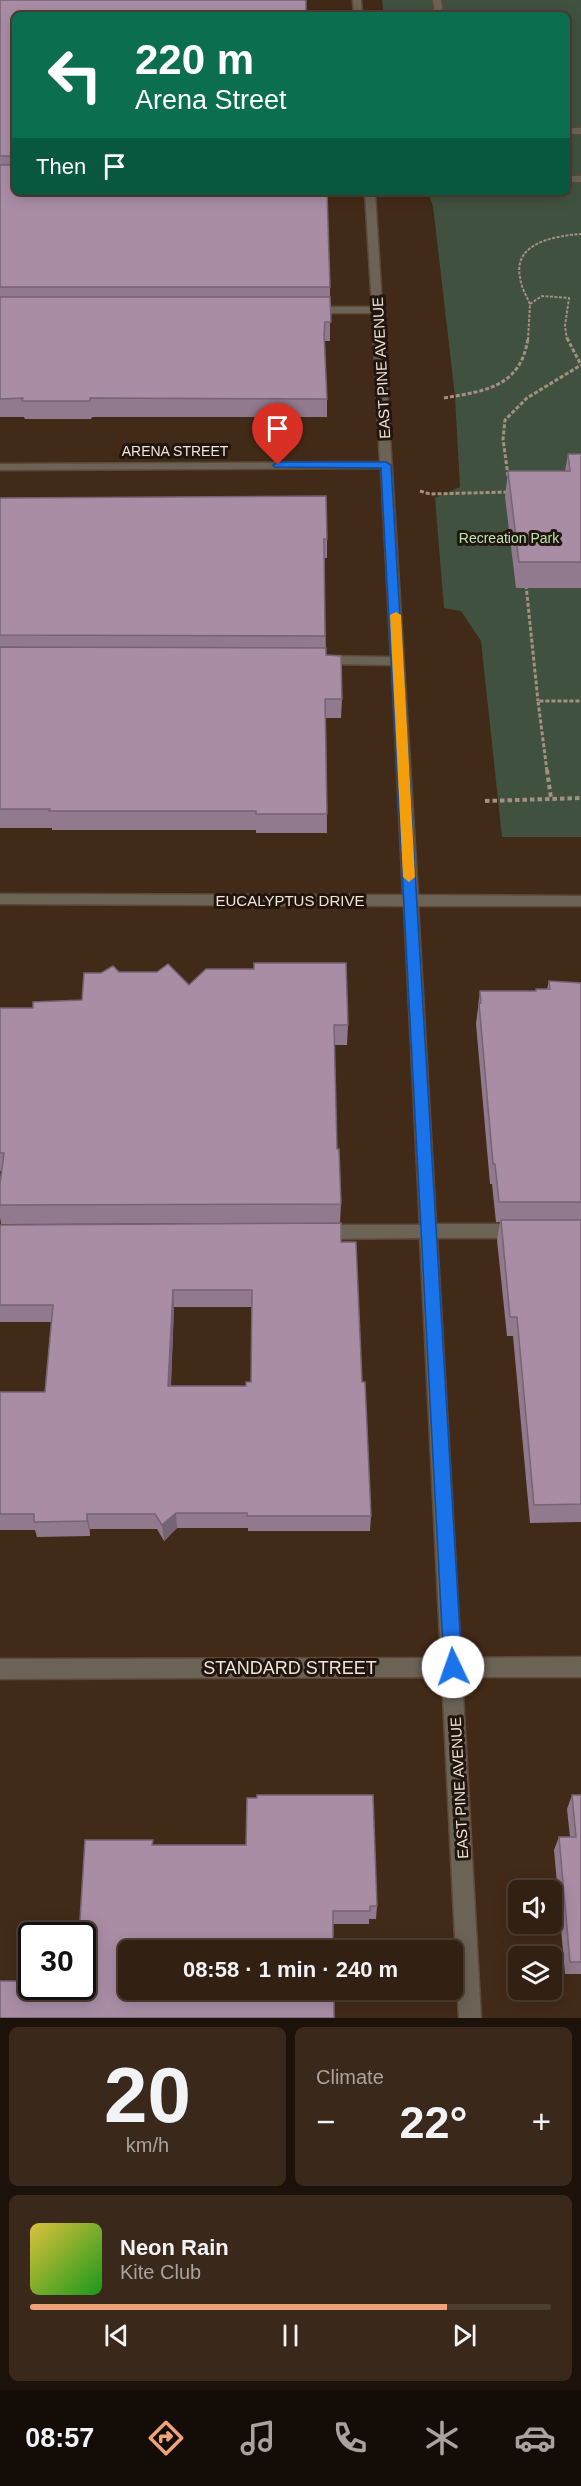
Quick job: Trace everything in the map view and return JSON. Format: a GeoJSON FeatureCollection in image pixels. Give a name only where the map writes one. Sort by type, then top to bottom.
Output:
{"type":"FeatureCollection","features":[{"type":"Feature","properties":{"kind":"street","name":"EAST PINE AVENUE"},"geometry":{"type":"LineString","coordinates":[[370,195],[398,661],[470,2018]]}},
{"type":"Feature","properties":{"kind":"street"},"geometry":{"type":"LineString","coordinates":[[295,310],[378,309]]}},
{"type":"Feature","properties":{"kind":"street","name":"ARENA STREET"},"geometry":{"type":"LineString","coordinates":[[0,467],[386,465]]}},
{"type":"Feature","properties":{"kind":"street"},"geometry":{"type":"LineString","coordinates":[[305,660],[398,661]]}},
{"type":"Feature","properties":{"kind":"street","name":"EUCALYPTUS DRIVE"},"geometry":{"type":"LineString","coordinates":[[0,899],[581,901]]}},
{"type":"Feature","properties":{"kind":"street"},"geometry":{"type":"LineString","coordinates":[[309,1232],[534,1231]]}},
{"type":"Feature","properties":{"kind":"street","name":"STANDARD STREET"},"geometry":{"type":"LineString","coordinates":[[0,1669],[581,1667]]}},
{"type":"Feature","properties":{"kind":"path"},"geometry":{"type":"LineString","coordinates":[[444,398],[482,391],[509,378],[523,361],[530,304],[518,271],[525,251],[537,243],[554,237],[581,234]]}},
{"type":"Feature","properties":{"kind":"path"},"geometry":{"type":"LineString","coordinates":[[509,481],[503,428],[506,418],[548,385],[581,365],[567,343],[564,325],[569,298],[542,296],[530,304]]}},
{"type":"Feature","properties":{"kind":"path"},"geometry":{"type":"LineString","coordinates":[[419,491],[440,494],[517,492]]}},
{"type":"Feature","properties":{"kind":"path"},"geometry":{"type":"LineString","coordinates":[[510,492],[516,497]]}},
{"type":"Feature","properties":{"kind":"path"},"geometry":{"type":"LineString","coordinates":[[525,577],[551,798]]}},
{"type":"Feature","properties":{"kind":"path"},"geometry":{"type":"LineString","coordinates":[[538,700],[581,700]]}},
{"type":"Feature","properties":{"kind":"path"},"geometry":{"type":"LineString","coordinates":[[485,801],[581,798]]}},
{"type":"Feature","properties":{"kind":"green space","name":"Recreation Park"},"geometry":{"type":"Polygon","coordinates":[[[382,0],[581,0],[581,837],[502,837],[481,641],[461,611],[444,608],[435,498],[460,487],[455,396],[433,206],[429,195],[570,195],[570,12],[384,12],[382,0]]]}},
{"type":"Feature","properties":{"kind":"building"},"geometry":{"type":"Polygon","coordinates":[[[0,0],[306,0],[306,12],[12,12],[12,156],[0,156],[0,0]]]}},
{"type":"Feature","properties":{"kind":"building"},"geometry":{"type":"Polygon","coordinates":[[[0,165],[12,165],[12,195],[327,195],[330,287],[0,287],[0,165]]]}},
{"type":"Feature","properties":{"kind":"building"},"geometry":{"type":"Polygon","coordinates":[[[0,297],[330,297],[331,322],[325,322],[324,334],[327,399],[90,398],[90,401],[22,401],[23,398],[0,399],[0,297]]]}},
{"type":"Feature","properties":{"kind":"building"},"geometry":{"type":"Polygon","coordinates":[[[568,454],[581,454],[581,562],[519,562],[508,471],[570,471],[568,454]]]}},
{"type":"Feature","properties":{"kind":"building"},"geometry":{"type":"Polygon","coordinates":[[[326,496],[325,636],[0,635],[0,498],[326,496]]]}},
{"type":"Feature","properties":{"kind":"building"},"geometry":{"type":"Polygon","coordinates":[[[0,647],[326,648],[326,655],[341,656],[342,699],[325,699],[327,814],[256,814],[256,811],[0,809],[0,647]]]}},
{"type":"Feature","properties":{"kind":"building"},"geometry":{"type":"Polygon","coordinates":[[[254,963],[346,963],[348,1025],[334,1025],[337,1149],[339,1149],[341,1204],[0,1205],[4,1153],[0,1153],[0,1008],[33,1008],[33,1002],[82,1000],[84,973],[101,973],[113,966],[119,972],[157,972],[168,964],[189,985],[206,969],[254,969],[254,963]]]}},
{"type":"Feature","properties":{"kind":"building"},"geometry":{"type":"Polygon","coordinates":[[[549,981],[581,983],[581,1202],[499,1202],[495,1164],[493,1164],[479,1003],[481,1003],[480,991],[550,989],[549,981]]]}},
{"type":"Feature","properties":{"kind":"building"},"geometry":{"type":"Polygon","coordinates":[[[501,1220],[581,1220],[581,1504],[534,1505],[517,1317],[510,1317],[501,1220]]]}},
{"type":"Feature","properties":{"kind":"building"},"geometry":{"type":"Polygon","coordinates":[[[341,1223],[341,1242],[356,1242],[371,1516],[247,1516],[247,1513],[176,1513],[162,1525],[155,1514],[87,1514],[87,1521],[34,1522],[34,1514],[0,1514],[0,1392],[45,1392],[53,1305],[0,1305],[0,1225],[341,1223]],[[173,1290],[168,1386],[246,1386],[246,1382],[251,1382],[252,1290],[173,1290]]]}},
{"type":"Feature","properties":{"kind":"building"},"geometry":{"type":"Polygon","coordinates":[[[257,1795],[373,1795],[377,1906],[370,1906],[370,1911],[333,1911],[333,1940],[118,1940],[118,2000],[334,2000],[334,2018],[0,2018],[0,1981],[18,1981],[18,2000],[96,2000],[96,1922],[80,1922],[85,1840],[153,1840],[152,1845],[246,1845],[247,1798],[257,1798],[257,1795]]]}},
{"type":"Feature","properties":{"kind":"building"},"geometry":{"type":"Polygon","coordinates":[[[572,1795],[581,1795],[581,1962],[570,1962],[559,1837],[576,1837],[572,1795]]]}},
{"type":"Feature","properties":{"kind":"slow traffic"},"geometry":{"type":"LineString","coordinates":[[396,615],[409,877]]}},
{"type":"Feature","properties":{"kind":"route"},"geometry":{"type":"LineString","coordinates":[[278,465],[386,465],[453,1667]]}}]}
